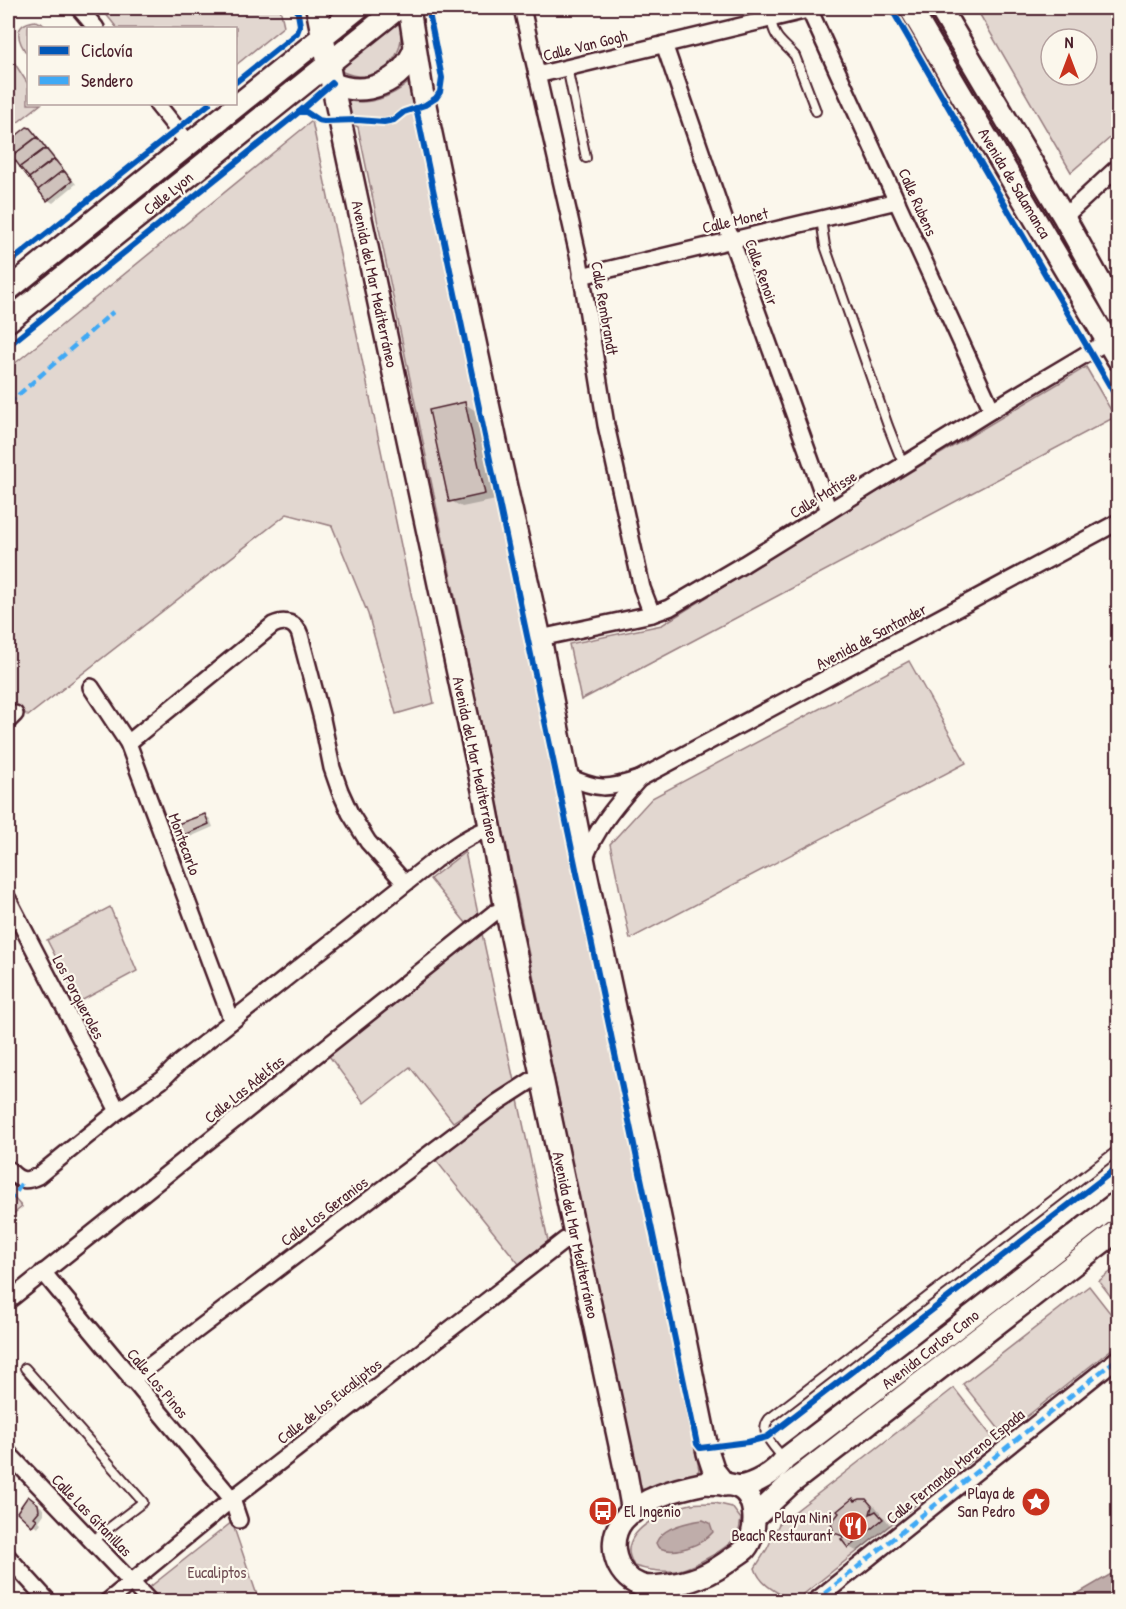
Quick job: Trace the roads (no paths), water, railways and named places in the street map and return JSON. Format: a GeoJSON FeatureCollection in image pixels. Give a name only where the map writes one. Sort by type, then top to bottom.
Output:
{"type":"FeatureCollection","features":[{"type":"Feature","properties":{"kind":"street"},"geometry":{"type":"LineString","coordinates":[[79,8],[95,27]]}},
{"type":"Feature","properties":{"kind":"street","name":"Avenida del Mar Mediterráneo"},"geometry":{"type":"LineString","coordinates":[[317,8],[633,1512]]}},
{"type":"Feature","properties":{"kind":"street","name":"Calle Lyon"},"geometry":{"type":"LineString","coordinates":[[8,290],[358,8]]}},
{"type":"Feature","properties":{"kind":"street","name":"Calle Lyon"},"geometry":{"type":"LineString","coordinates":[[8,321],[330,74],[398,8]]}},
{"type":"Feature","properties":{"kind":"street"},"geometry":{"type":"LineString","coordinates":[[409,8],[422,91],[540,638],[584,861],[708,1453],[714,1471],[747,1495],[753,1505],[752,1533],[747,1547],[720,1569],[681,1583],[654,1587],[641,1586],[621,1570],[615,1558],[616,1532],[633,1512],[659,1496],[685,1488],[706,1483],[732,1486]]}},
{"type":"Feature","properties":{"kind":"street","name":"Calle Rembrandt"},"geometry":{"type":"LineString","coordinates":[[522,8],[579,259],[609,437],[642,588],[652,614]]}},
{"type":"Feature","properties":{"kind":"street","name":"Calle Van Gogh"},"geometry":{"type":"LineString","coordinates":[[537,75],[813,8]]}},
{"type":"Feature","properties":{"kind":"street","name":"Calle Rubens"},"geometry":{"type":"LineString","coordinates":[[813,8],[992,410]]}},
{"type":"Feature","properties":{"kind":"street","name":"Avenida de Salamanca"},"geometry":{"type":"LineString","coordinates":[[910,8],[1119,359]]}},
{"type":"Feature","properties":{"kind":"street","name":"Avenida de Salamanca"},"geometry":{"type":"LineString","coordinates":[[940,8],[1119,314]]}},
{"type":"Feature","properties":{"kind":"street","name":"Calle Renoir"},"geometry":{"type":"LineString","coordinates":[[664,44],[829,511]]}},
{"type":"Feature","properties":{"kind":"street"},"geometry":{"type":"LineString","coordinates":[[330,74],[344,88],[371,88],[395,77],[404,68],[415,48]]}},
{"type":"Feature","properties":{"kind":"street"},"geometry":{"type":"LineString","coordinates":[[158,105],[189,144]]}},
{"type":"Feature","properties":{"kind":"street"},"geometry":{"type":"LineString","coordinates":[[1064,217],[1119,167]]}},
{"type":"Feature","properties":{"kind":"street","name":"Calle Monet"},"geometry":{"type":"LineString","coordinates":[[581,276],[897,201]]}},
{"type":"Feature","properties":{"kind":"street","name":"Calle Matisse"},"geometry":{"type":"LineString","coordinates":[[540,638],[652,614],[669,608],[1108,341]]}},
{"type":"Feature","properties":{"kind":"street","name":"Avenida de Santander"},"geometry":{"type":"LineString","coordinates":[[567,776],[593,786],[608,788],[639,780],[1119,522]]}},
{"type":"Feature","properties":{"kind":"street"},"geometry":{"type":"LineString","coordinates":[[128,743],[273,625],[290,623],[300,635],[332,768],[350,813],[368,842],[405,883]]}},
{"type":"Feature","properties":{"kind":"street","name":"Montecarlo"},"geometry":{"type":"LineString","coordinates":[[91,687],[128,743],[232,1021]]}},
{"type":"Feature","properties":{"kind":"street","name":"Avenida de Santander"},"geometry":{"type":"LineString","coordinates":[[584,861],[590,844],[601,826],[639,780]]}},
{"type":"Feature","properties":{"kind":"street"},"geometry":{"type":"LineString","coordinates":[[8,1169],[16,1178],[24,1180],[38,1176],[118,1111],[162,1080],[179,1063],[405,883],[467,837],[490,828]]}},
{"type":"Feature","properties":{"kind":"street","name":"Los Porqueroles"},"geometry":{"type":"LineString","coordinates":[[8,899],[118,1111]]}},
{"type":"Feature","properties":{"kind":"street","name":"Calle Las Adelfas"},"geometry":{"type":"LineString","coordinates":[[8,1301],[494,913],[506,909]]}},
{"type":"Feature","properties":{"kind":"street","name":"Calle Los Geranios"},"geometry":{"type":"LineString","coordinates":[[131,1380],[498,1102],[532,1080],[543,1078]]}},
{"type":"Feature","properties":{"kind":"street","name":"Avenida Carlos Cano"},"geometry":{"type":"LineString","coordinates":[[732,1486],[747,1486],[778,1468],[784,1460],[1119,1202]]}},
{"type":"Feature","properties":{"kind":"street","name":"Avenida Carlos Cano"},"geometry":{"type":"LineString","coordinates":[[754,1517],[790,1484],[1119,1230]]}},
{"type":"Feature","properties":{"kind":"street","name":"Calle de los Eucaliptos"},"geometry":{"type":"LineString","coordinates":[[107,1602],[232,1499],[565,1240],[576,1237]]}},
{"type":"Feature","properties":{"kind":"street","name":"Calle Los Pinos"},"geometry":{"type":"LineString","coordinates":[[43,1272],[232,1499],[239,1520]]}},
{"type":"Feature","properties":{"kind":"street","name":"Calle Fernando Moreno Espada"},"geometry":{"type":"LineString","coordinates":[[814,1602],[1119,1358]]}},
{"type":"Feature","properties":{"kind":"street","name":"Calle Las Gitanillas"},"geometry":{"type":"LineString","coordinates":[[8,1453],[150,1602]]}},
{"type":"Feature","properties":{"kind":"street"},"geometry":{"type":"LineString","coordinates":[[8,1557],[49,1602]]}},
{"type":"Feature","properties":{"kind":"lane"},"geometry":{"type":"LineString","coordinates":[[771,18],[773,30],[781,44],[795,56],[816,111]]}},
{"type":"Feature","properties":{"kind":"lane"},"geometry":{"type":"LineString","coordinates":[[567,67],[586,158]]}},
{"type":"Feature","properties":{"kind":"lane"},"geometry":{"type":"LineString","coordinates":[[821,219],[825,246],[888,426],[904,464]]}},
{"type":"Feature","properties":{"kind":"lane"},"geometry":{"type":"LineString","coordinates":[[784,1460],[765,1433],[765,1426],[769,1419],[1119,1150]]}},
{"type":"Feature","properties":{"kind":"lane"},"geometry":{"type":"LineString","coordinates":[[25,1368],[143,1502],[92,1541]]}},
{"type":"Feature","properties":{"kind":"place","name":"Playa de San Pedro"},"geometry":{"type":"Point","coordinates":[1036,1502]}},
{"type":"Feature","properties":{"kind":"place","name":"El Ingenio"},"geometry":{"type":"Point","coordinates":[603,1511]}},
{"type":"Feature","properties":{"kind":"place","name":"Playa Nini Beach Restaurant"},"geometry":{"type":"Point","coordinates":[853,1526]}},
{"type":"Feature","properties":{"kind":"park label","name":"Eucaliptos"},"geometry":{"type":"Point","coordinates":[217,1572]}}]}
